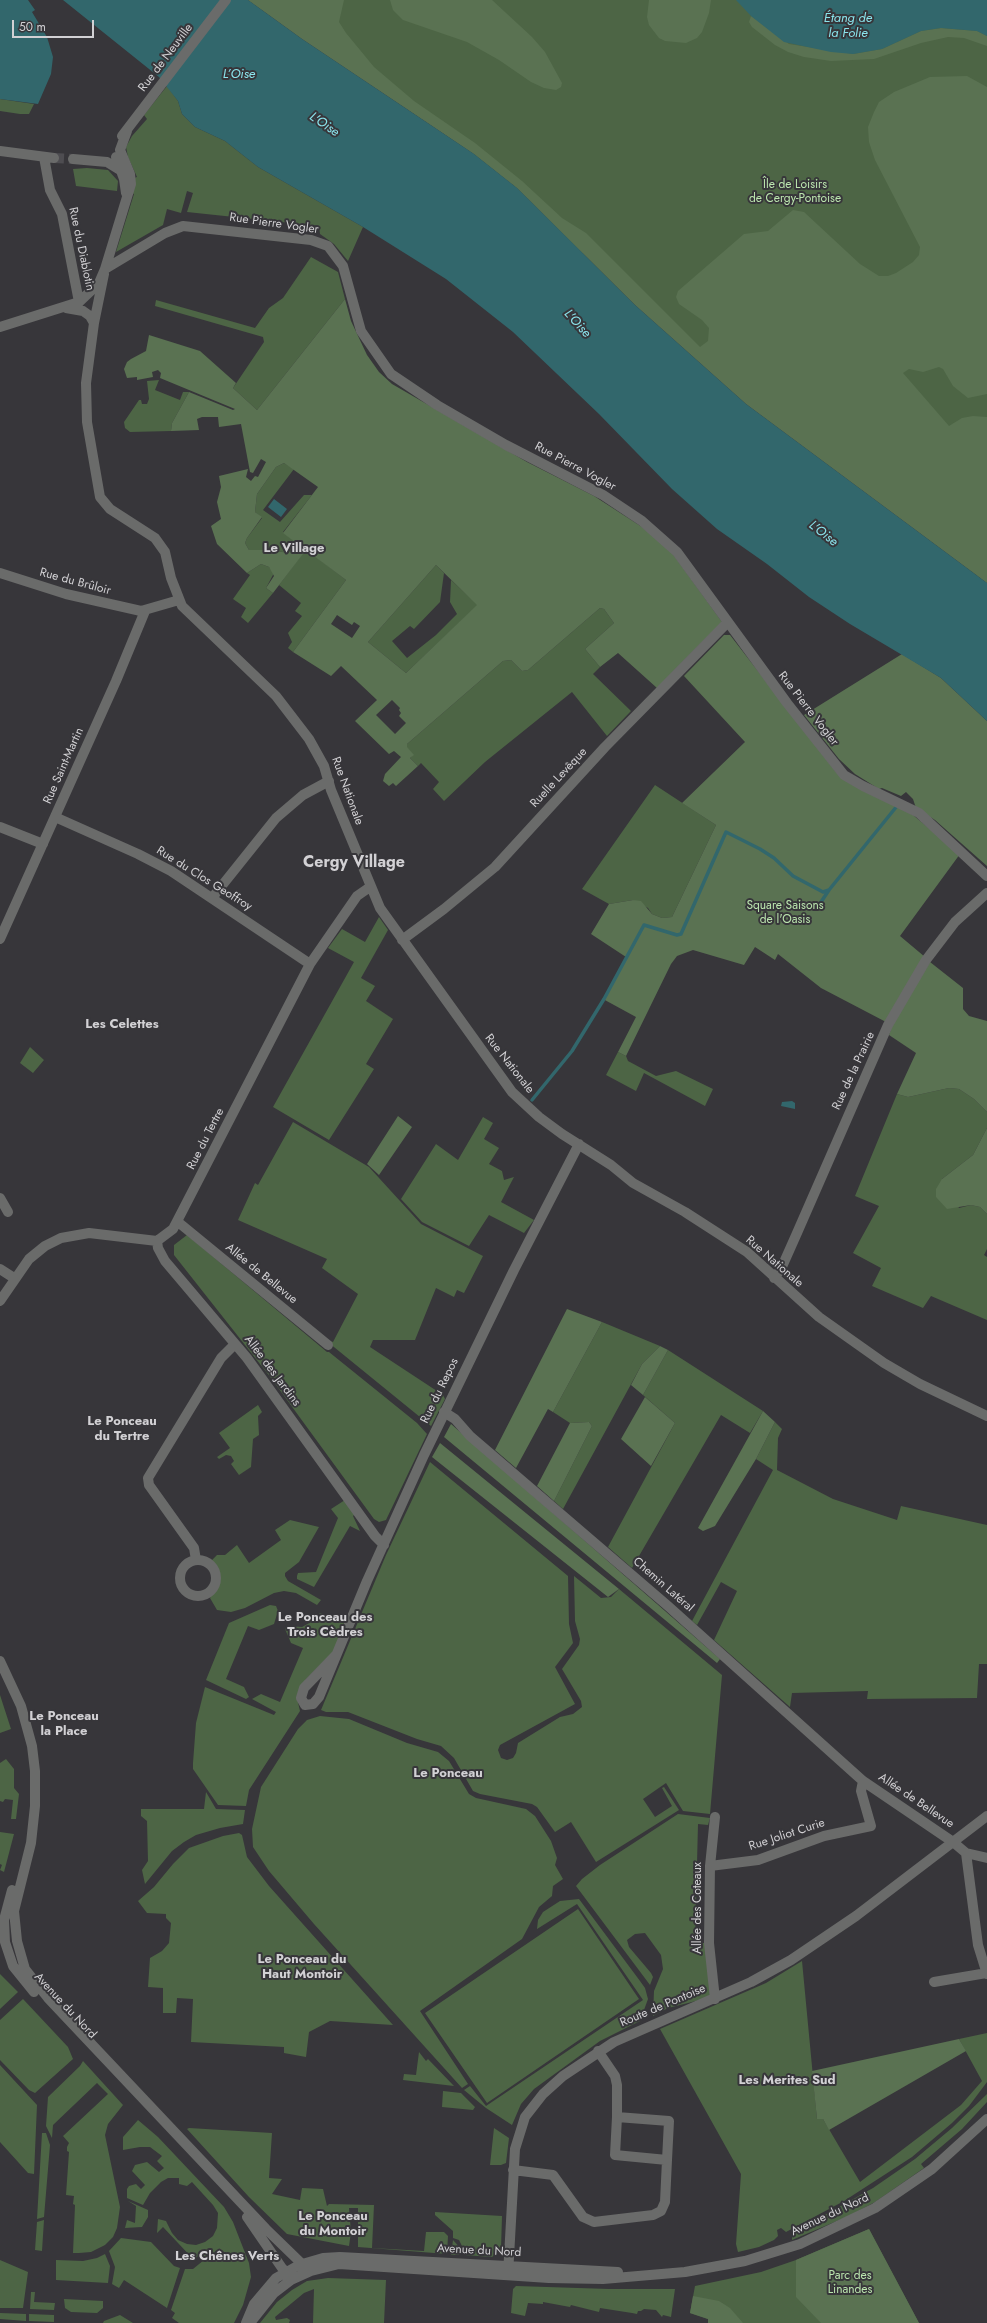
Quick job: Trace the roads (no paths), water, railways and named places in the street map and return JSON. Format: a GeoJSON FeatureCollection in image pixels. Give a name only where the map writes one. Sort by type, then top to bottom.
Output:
{"type":"FeatureCollection","features":[{"type":"Feature","properties":{"kind":"street","name":"Rue de Neuville"},"geometry":{"type":"LineString","coordinates":[[126,195],[114,148],[226,0]]}},
{"type":"Feature","properties":{"kind":"street","name":"Rue de Neuville"},"geometry":{"type":"LineString","coordinates":[[126,131],[120,146],[120,153],[131,177],[130,187],[126,195],[104,271],[94,323],[86,372],[87,422],[100,497],[110,509],[155,538],[165,552],[169,572]]}},
{"type":"Feature","properties":{"kind":"street","name":"Rue du Diablotin"},"geometry":{"type":"LineString","coordinates":[[0,151],[49,157],[50,190],[62,214],[79,302]]}},
{"type":"Feature","properties":{"kind":"street"},"geometry":{"type":"LineString","coordinates":[[73,159],[107,162],[120,170]]}},
{"type":"Feature","properties":{"kind":"street","name":"Rue Pierre Vogler"},"geometry":{"type":"LineString","coordinates":[[104,271],[164,233],[183,226],[311,240],[328,246],[343,266],[361,331],[391,374],[437,405],[513,448],[603,495],[642,521],[677,552],[728,623],[844,774],[863,786],[919,814],[987,876]]}},
{"type":"Feature","properties":{"kind":"street","name":"Rue de Neuville"},"geometry":{"type":"LineString","coordinates":[[0,327],[79,302],[96,288],[104,271]]}},
{"type":"Feature","properties":{"kind":"street"},"geometry":{"type":"LineString","coordinates":[[64,308],[83,311],[90,316],[94,323]]}},
{"type":"Feature","properties":{"kind":"street","name":"Rue Nationale"},"geometry":{"type":"LineString","coordinates":[[169,572],[179,600],[186,610],[259,679],[285,707],[319,755],[370,887],[380,908],[512,1092],[539,1117],[611,1165],[633,1183],[685,1212],[747,1252],[819,1318],[884,1363],[920,1384],[987,1416]]}},
{"type":"Feature","properties":{"kind":"street","name":"Rue du Brûloir"},"geometry":{"type":"LineString","coordinates":[[0,573],[111,606],[150,610]]}},
{"type":"Feature","properties":{"kind":"street"},"geometry":{"type":"LineString","coordinates":[[150,610],[179,600]]}},
{"type":"Feature","properties":{"kind":"street","name":"Rue Saint-Martin"},"geometry":{"type":"LineString","coordinates":[[0,939],[150,610]]}},
{"type":"Feature","properties":{"kind":"street","name":"Ruelle Levêque"},"geometry":{"type":"LineString","coordinates":[[402,940],[444,909],[495,867],[600,753],[728,623]]}},
{"type":"Feature","properties":{"kind":"street"},"geometry":{"type":"LineString","coordinates":[[212,898],[276,818],[312,788],[329,781]]}},
{"type":"Feature","properties":{"kind":"street","name":"Rue du Clos Geoffroy"},"geometry":{"type":"LineString","coordinates":[[55,817],[154,862],[212,898],[310,964]]}},
{"type":"Feature","properties":{"kind":"street"},"geometry":{"type":"LineString","coordinates":[[0,827],[43,844]]}},
{"type":"Feature","properties":{"kind":"street","name":"Rue du Tertre"},"geometry":{"type":"LineString","coordinates":[[157,1241],[166,1236],[178,1222],[310,964],[358,896],[370,887]]}},
{"type":"Feature","properties":{"kind":"street","name":"Rue de la Prairie"},"geometry":{"type":"LineString","coordinates":[[774,1278],[797,1234],[888,1025],[926,960],[955,922],[987,892]]}},
{"type":"Feature","properties":{"kind":"street","name":"Rue du Repos"},"geometry":{"type":"LineString","coordinates":[[336,1655],[304,1688],[301,1698],[305,1705],[313,1704],[319,1697],[389,1532],[444,1412],[579,1144]]}},
{"type":"Feature","properties":{"kind":"street"},"geometry":{"type":"LineString","coordinates":[[0,1198],[8,1212]]}},
{"type":"Feature","properties":{"kind":"street","name":"Allée de Bellevue"},"geometry":{"type":"LineString","coordinates":[[178,1222],[328,1345]]}},
{"type":"Feature","properties":{"kind":"street"},"geometry":{"type":"LineString","coordinates":[[0,1301],[14,1278],[37,1252],[61,1238],[88,1233],[157,1241]]}},
{"type":"Feature","properties":{"kind":"street","name":"Allée des Jardins"},"geometry":{"type":"LineString","coordinates":[[157,1241],[158,1248],[165,1261],[235,1344],[273,1393],[380,1542],[384,1545]]}},
{"type":"Feature","properties":{"kind":"street"},"geometry":{"type":"LineString","coordinates":[[0,1269],[14,1278]]}},
{"type":"Feature","properties":{"kind":"street"},"geometry":{"type":"LineString","coordinates":[[196,1560],[194,1548],[149,1485],[148,1478],[221,1358],[235,1344]]}},
{"type":"Feature","properties":{"kind":"street","name":"Chemin Latéral"},"geometry":{"type":"LineString","coordinates":[[444,1412],[458,1422],[470,1436],[668,1606],[863,1781]]}},
{"type":"Feature","properties":{"kind":"street","name":"Allée des Jardins"},"geometry":{"type":"LineString","coordinates":[[364,1520],[374,1527],[389,1532]]}},
{"type":"Feature","properties":{"kind":"street","name":"Avenue du Nord"},"geometry":{"type":"LineString","coordinates":[[0,1661],[21,1706],[32,1746],[35,1771],[35,1806],[31,1844],[14,1911],[19,1950],[25,1969],[37,1986],[302,2269]]}},
{"type":"Feature","properties":{"kind":"street","name":"Avenue du Nord"},"geometry":{"type":"LineString","coordinates":[[0,1673],[14,1703],[21,1726],[29,1766],[30,1788],[24,1846],[4,1920],[3,1942],[10,1960],[20,1977],[244,2213],[285,2272],[293,2279],[302,2269],[345,2264],[387,2268],[508,2270],[609,2278],[685,2272],[745,2260],[793,2246],[833,2230],[866,2214],[916,2182],[952,2152],[987,2119]]}},
{"type":"Feature","properties":{"kind":"street","name":"Allée de Bellevue"},"geometry":{"type":"LineString","coordinates":[[863,1781],[953,1842],[966,1854]]}},
{"type":"Feature","properties":{"kind":"street","name":"Rue Joliot Curie"},"geometry":{"type":"LineString","coordinates":[[710,1866],[758,1860],[824,1836],[871,1826],[861,1791],[863,1781]]}},
{"type":"Feature","properties":{"kind":"street","name":"Route de Pontoise"},"geometry":{"type":"LineString","coordinates":[[508,2270],[513,2170],[518,2134],[525,2117],[535,2102],[563,2076],[598,2052],[648,2026],[762,1977],[813,1946],[987,1816]]}},
{"type":"Feature","properties":{"kind":"street","name":"Allée des Coteaux"},"geometry":{"type":"LineString","coordinates":[[715,1817],[710,1866],[709,1942],[715,1998]]}},
{"type":"Feature","properties":{"kind":"street"},"geometry":{"type":"LineString","coordinates":[[934,1982],[987,1973],[978,1945],[966,1854],[987,1858]]}},
{"type":"Feature","properties":{"kind":"street"},"geometry":{"type":"LineString","coordinates":[[3,1942],[19,1950]]}},
{"type":"Feature","properties":{"kind":"street"},"geometry":{"type":"LineString","coordinates":[[598,2052],[615,2076],[617,2085],[615,2156],[667,2160]]}},
{"type":"Feature","properties":{"kind":"street"},"geometry":{"type":"LineString","coordinates":[[513,2170],[553,2175],[582,2217],[594,2222],[653,2215],[661,2211],[665,2202],[669,2122],[617,2117]]}},
{"type":"Feature","properties":{"kind":"street"},"geometry":{"type":"LineString","coordinates":[[246,2323],[256,2300],[276,2278],[285,2272],[302,2269]]}},
{"type":"Feature","properties":{"kind":"street"},"geometry":{"type":"LineString","coordinates":[[250,2323],[278,2290],[293,2279]]}},
{"type":"Feature","properties":{"kind":"water"},"geometry":{"type":"Polygon","coordinates":[[[0,0],[28,0],[35,10],[32,12],[47,37],[53,57],[51,74],[38,104],[0,99],[0,0]]]}},
{"type":"Feature","properties":{"kind":"water","name":"L’Oise"},"geometry":{"type":"Polygon","coordinates":[[[63,0],[248,0],[302,39],[474,154],[517,188],[635,305],[746,404],[987,583],[987,721],[941,678],[850,624],[809,597],[767,564],[717,529],[672,489],[599,414],[513,332],[446,279],[363,227],[258,167],[225,141],[195,127],[182,114],[178,101],[159,77],[63,0]]]}},
{"type":"Feature","properties":{"kind":"water","name":"Étang de la Folie"},"geometry":{"type":"Polygon","coordinates":[[[736,0],[987,0],[987,36],[977,31],[941,28],[921,31],[882,49],[853,54],[831,52],[784,42],[751,16],[736,0]]]}},
{"type":"Feature","properties":{"kind":"water"},"geometry":{"type":"Polygon","coordinates":[[[274,499],[287,509],[281,517],[268,507],[274,499]]]}},
{"type":"Feature","properties":{"kind":"water"},"geometry":{"type":"Polygon","coordinates":[[[792,1101],[795,1103],[795,1109],[781,1106],[782,1102],[792,1101]]]}},
{"type":"Feature","properties":{"kind":"waterway"},"geometry":{"type":"LineString","coordinates":[[532,1100],[572,1051],[604,999],[644,925],[677,935],[681,934],[726,832],[760,849],[774,858],[793,876],[823,892],[829,890],[897,806]]}},
{"type":"Feature","properties":{"kind":"waterway"},"geometry":{"type":"LineString","coordinates":[[819,905],[829,890]]}},
{"type":"Feature","properties":{"kind":"tunnel"},"geometry":{"type":"LineString","coordinates":[[54,158],[73,159]]}},
{"type":"Feature","properties":{"kind":"district","name":"Le Village"},"geometry":{"type":"Point","coordinates":[294,549]}},
{"type":"Feature","properties":{"kind":"district","name":"Cergy Village"},"geometry":{"type":"Point","coordinates":[354,863]}},
{"type":"Feature","properties":{"kind":"district","name":"Les Celettes"},"geometry":{"type":"Point","coordinates":[122,1025]}},
{"type":"Feature","properties":{"kind":"district","name":"Le Ponceau du Tertre"},"geometry":{"type":"Point","coordinates":[122,1430]}},
{"type":"Feature","properties":{"kind":"district","name":"Le Ponceau des Trois Cèdres"},"geometry":{"type":"Point","coordinates":[325,1626]}},
{"type":"Feature","properties":{"kind":"district","name":"Le Ponceau la Place"},"geometry":{"type":"Point","coordinates":[64,1724]}},
{"type":"Feature","properties":{"kind":"district","name":"Le Ponceau"},"geometry":{"type":"Point","coordinates":[448,1774]}},
{"type":"Feature","properties":{"kind":"district","name":"Le Ponceau du Haut Montoir"},"geometry":{"type":"Point","coordinates":[302,1968]}},
{"type":"Feature","properties":{"kind":"district","name":"Les Merites Sud"},"geometry":{"type":"Point","coordinates":[787,2081]}},
{"type":"Feature","properties":{"kind":"district","name":"Le Ponceau du Montoir"},"geometry":{"type":"Point","coordinates":[333,2224]}},
{"type":"Feature","properties":{"kind":"district","name":"Les Chênes Verts"},"geometry":{"type":"Point","coordinates":[227,2257]}},
{"type":"Feature","properties":{"kind":"water label","name":"L'Oise"},"geometry":{"type":"Point","coordinates":[324,125]}},
{"type":"Feature","properties":{"kind":"water label","name":"L'Oise"},"geometry":{"type":"Point","coordinates":[577,324]}},
{"type":"Feature","properties":{"kind":"water label","name":"L'Oise"},"geometry":{"type":"Point","coordinates":[823,534]}},
{"type":"Feature","properties":{"kind":"park label","name":"Île de Loisirs de Cergy-Pontoise"},"geometry":{"type":"Point","coordinates":[795,192]}},
{"type":"Feature","properties":{"kind":"park label","name":"Square Saisons de l'Oasis"},"geometry":{"type":"Point","coordinates":[785,913]}},
{"type":"Feature","properties":{"kind":"park label","name":"Parc des Linandes"},"geometry":{"type":"Point","coordinates":[850,2283]}}]}
